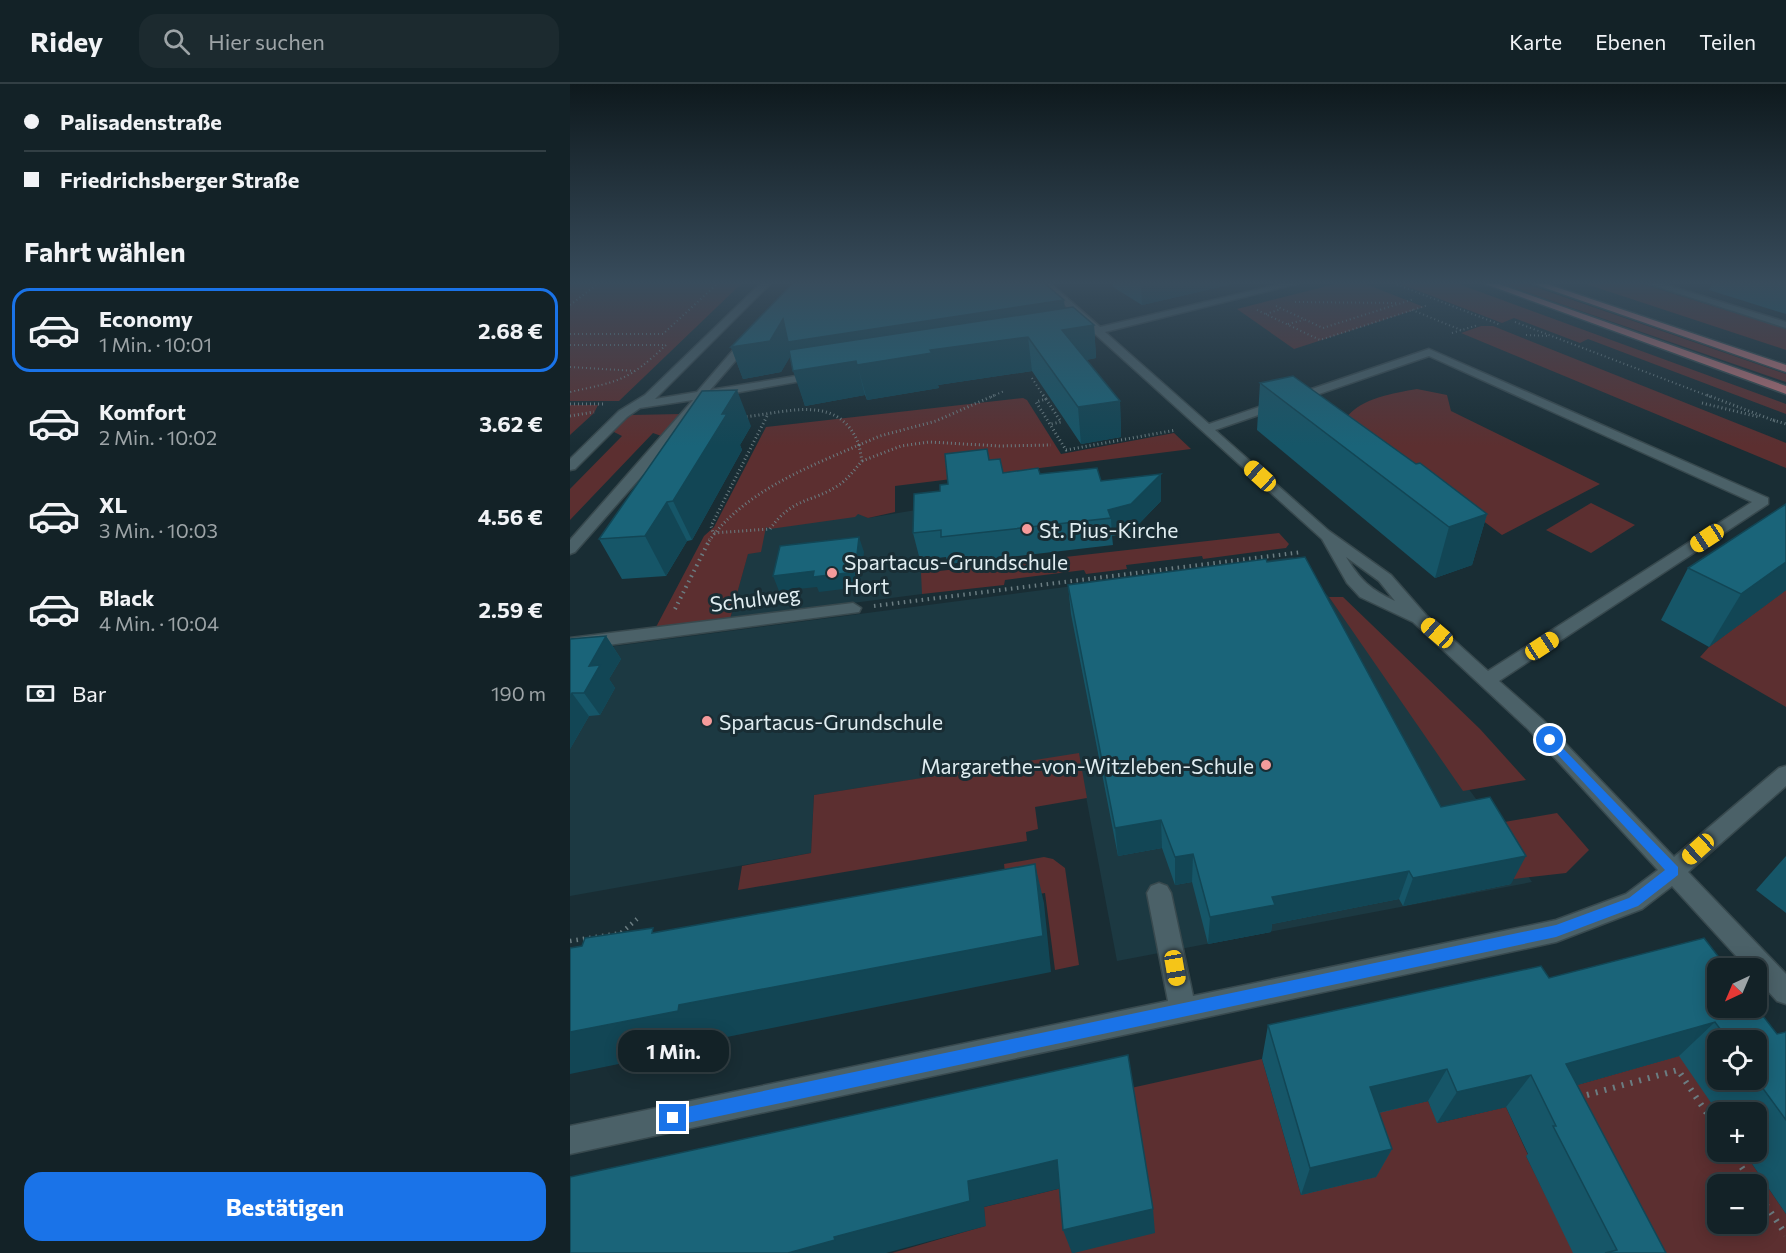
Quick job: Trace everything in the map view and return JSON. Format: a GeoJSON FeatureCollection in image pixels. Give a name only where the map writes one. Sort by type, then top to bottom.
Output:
{"type":"FeatureCollection","features":[{"type":"Feature","properties":{"kind":"main road"},"geometry":{"type":"LineString","coordinates":[[1640,338],[1786,390]]}},
{"type":"Feature","properties":{"kind":"main road"},"geometry":{"type":"LineString","coordinates":[[1695,338],[1786,369]]}},
{"type":"Feature","properties":{"kind":"street"},"geometry":{"type":"LineString","coordinates":[[570,466],[623,414],[641,405],[710,338]]}},
{"type":"Feature","properties":{"kind":"street"},"geometry":{"type":"LineString","coordinates":[[570,549],[694,409],[699,396],[751,338]]}},
{"type":"Feature","properties":{"kind":"street"},"geometry":{"type":"LineString","coordinates":[[1106,338],[1324,534],[1374,568],[1394,585],[1420,619],[1535,724],[1786,992]]}},
{"type":"Feature","properties":{"kind":"street"},"geometry":{"type":"LineString","coordinates":[[1208,428],[1429,352],[1763,501],[1487,679]]}},
{"type":"Feature","properties":{"kind":"street"},"geometry":{"type":"LineString","coordinates":[[641,405],[838,372]]}},
{"type":"Feature","properties":{"kind":"street"},"geometry":{"type":"LineString","coordinates":[[570,449],[589,448]]}},
{"type":"Feature","properties":{"kind":"street"},"geometry":{"type":"LineString","coordinates":[[1324,534],[1353,580],[1366,593],[1420,619]]}},
{"type":"Feature","properties":{"kind":"street","name":"Schulweg"},"geometry":{"type":"LineString","coordinates":[[570,644],[853,608]]}},
{"type":"Feature","properties":{"kind":"street"},"geometry":{"type":"LineString","coordinates":[[570,1140],[1556,931],[1634,902],[1786,774]]}},
{"type":"Feature","properties":{"kind":"street"},"geometry":{"type":"LineString","coordinates":[[1159,892],[1183,1010]]}},
{"type":"Feature","properties":{"kind":"path"},"geometry":{"type":"LineString","coordinates":[[1555,338],[1775,421]]}},
{"type":"Feature","properties":{"kind":"path"},"geometry":{"type":"LineString","coordinates":[[570,345],[666,345],[638,371],[623,380],[570,392]]}},
{"type":"Feature","properties":{"kind":"path"},"geometry":{"type":"LineString","coordinates":[[570,367],[648,372]]}},
{"type":"Feature","properties":{"kind":"path"},"geometry":{"type":"LineString","coordinates":[[1032,378],[1061,422],[1050,424]]}},
{"type":"Feature","properties":{"kind":"path"},"geometry":{"type":"LineString","coordinates":[[663,631],[713,533],[736,512],[785,480],[859,445],[970,408],[1005,391]]}},
{"type":"Feature","properties":{"kind":"path"},"geometry":{"type":"LineString","coordinates":[[1046,399],[1036,402],[1066,450],[1176,430]]}},
{"type":"Feature","properties":{"kind":"path"},"geometry":{"type":"LineString","coordinates":[[570,404],[609,404]]}},
{"type":"Feature","properties":{"kind":"path"},"geometry":{"type":"LineString","coordinates":[[1702,404],[1786,423]]}},
{"type":"Feature","properties":{"kind":"path"},"geometry":{"type":"LineString","coordinates":[[736,417],[767,416],[812,410],[836,413],[856,432],[862,461]]}},
{"type":"Feature","properties":{"kind":"path"},"geometry":{"type":"LineString","coordinates":[[570,417],[597,412]]}},
{"type":"Feature","properties":{"kind":"path"},"geometry":{"type":"LineString","coordinates":[[713,533],[711,526],[767,416]]}},
{"type":"Feature","properties":{"kind":"path"},"geometry":{"type":"LineString","coordinates":[[713,533],[770,529],[781,512],[798,499],[838,486],[862,461],[901,446],[929,442],[1000,446],[1051,445]]}},
{"type":"Feature","properties":{"kind":"path"},"geometry":{"type":"LineString","coordinates":[[853,608],[1302,552]]}},
{"type":"Feature","properties":{"kind":"path"},"geometry":{"type":"LineString","coordinates":[[570,941],[621,933],[638,918]]}},
{"type":"Feature","properties":{"kind":"path"},"geometry":{"type":"LineString","coordinates":[[1587,1095],[1678,1070],[1707,1114]]}},
{"type":"Feature","properties":{"kind":"path"},"geometry":{"type":"LineString","coordinates":[[1767,1206],[1786,1235]]}},
{"type":"Feature","properties":{"kind":"shaded area"},"geometry":{"type":"Polygon","coordinates":[[[570,338],[685,338],[619,401],[570,401],[570,338]]]}},
{"type":"Feature","properties":{"kind":"shaded area"},"geometry":{"type":"Polygon","coordinates":[[[1278,338],[1329,338],[1294,349],[1278,338]]]}},
{"type":"Feature","properties":{"kind":"shaded area"},"geometry":{"type":"Polygon","coordinates":[[[1472,338],[1522,338],[1786,443],[1786,468],[1472,338]]]}},
{"type":"Feature","properties":{"kind":"shaded area"},"geometry":{"type":"Polygon","coordinates":[[[1566,338],[1605,338],[1786,404],[1786,414],[1588,339],[1580,343],[1566,338]]]}},
{"type":"Feature","properties":{"kind":"shaded area"},"geometry":{"type":"Polygon","coordinates":[[[1658,338],[1681,338],[1786,374],[1786,382],[1658,338]]]}},
{"type":"Feature","properties":{"kind":"shaded area"},"geometry":{"type":"Polygon","coordinates":[[[1748,338],[1786,338],[1786,350],[1748,338]]]}},
{"type":"Feature","properties":{"kind":"shaded area"},"geometry":{"type":"Polygon","coordinates":[[[1417,389],[1447,395],[1451,411],[1600,484],[1502,535],[1346,418],[1352,411],[1369,401],[1417,389]]]}},
{"type":"Feature","properties":{"kind":"shaded area"},"geometry":{"type":"Polygon","coordinates":[[[1023,398],[1027,400],[1061,454],[1174,433],[1191,449],[895,486],[895,512],[868,518],[858,514],[855,517],[770,529],[766,527],[761,552],[748,554],[730,619],[655,629],[704,536],[714,527],[766,427],[1023,398]]]}},
{"type":"Feature","properties":{"kind":"shaded area"},"geometry":{"type":"Polygon","coordinates":[[[570,405],[598,405],[594,413],[570,435],[570,405]]]}},
{"type":"Feature","properties":{"kind":"shaded area"},"geometry":{"type":"Polygon","coordinates":[[[681,414],[664,437],[653,433],[570,520],[570,489],[622,436],[612,431],[631,415],[681,414]]]}},
{"type":"Feature","properties":{"kind":"shaded area"},"geometry":{"type":"Polygon","coordinates":[[[1591,503],[1635,525],[1591,553],[1546,530],[1591,503]]]}},
{"type":"Feature","properties":{"kind":"shaded area","name":"Spartacus-Grundschule Hort"},"geometry":{"type":"Polygon","coordinates":[[[922,509],[922,594],[730,619],[748,553],[766,526],[858,513],[868,518],[922,509]]]}},
{"type":"Feature","properties":{"kind":"shaded area"},"geometry":{"type":"Polygon","coordinates":[[[1279,533],[1289,544],[1286,548],[1203,559],[1202,556],[1126,565],[1127,569],[1086,574],[1084,570],[1005,580],[1004,585],[922,594],[921,573],[1279,533]]]}},
{"type":"Feature","properties":{"kind":"shaded area","name":"Margarethe-von-Witzleben-Schule"},"geometry":{"type":"Polygon","coordinates":[[[1293,557],[1329,597],[1495,825],[1532,882],[1117,961],[1078,754],[814,795],[811,853],[570,896],[570,652],[1293,557]]]}},
{"type":"Feature","properties":{"kind":"shaded area"},"geometry":{"type":"Polygon","coordinates":[[[1786,590],[1786,707],[1700,657],[1709,647],[1786,590]]]}},
{"type":"Feature","properties":{"kind":"shaded area"},"geometry":{"type":"Polygon","coordinates":[[[1329,597],[1343,597],[1480,729],[1526,780],[1463,791],[1329,597]]]}},
{"type":"Feature","properties":{"kind":"shaded area"},"geometry":{"type":"Polygon","coordinates":[[[1079,753],[1087,798],[1035,807],[1038,829],[1026,832],[1027,841],[738,890],[742,866],[811,853],[814,795],[1079,753]]]}},
{"type":"Feature","properties":{"kind":"shaded area"},"geometry":{"type":"Polygon","coordinates":[[[1557,813],[1589,850],[1566,873],[1514,879],[1487,825],[1557,813]]]}},
{"type":"Feature","properties":{"kind":"shaded area"},"geometry":{"type":"Polygon","coordinates":[[[1044,857],[1053,859],[1065,868],[1079,965],[1055,970],[1045,893],[1008,899],[1004,864],[1044,857]]]}},
{"type":"Feature","properties":{"kind":"shaded area"},"geometry":{"type":"Polygon","coordinates":[[[1682,1055],[1711,1102],[1707,1102],[1707,1162],[1751,1162],[1759,1174],[1707,1174],[1707,1234],[1767,1234],[1767,1186],[1786,1214],[1786,1253],[1617,1253],[1539,1096],[1682,1055]]]}},
{"type":"Feature","properties":{"kind":"shaded area"},"geometry":{"type":"Polygon","coordinates":[[[1262,1059],[1301,1195],[1356,1118],[1428,1101],[1438,1123],[1506,1107],[1528,1155],[1526,1156],[1574,1253],[1074,1253],[1131,1088],[1262,1059]]]}},
{"type":"Feature","properties":{"kind":"shaded area"},"geometry":{"type":"Polygon","coordinates":[[[1066,1187],[1072,1253],[892,1253],[985,1226],[984,1207],[1066,1187]]]}},
{"type":"Feature","properties":{"kind":"building"},"geometry":{"type":"Polygon","coordinates":[[[740,338],[772,338],[770,341],[731,347],[740,338]]]}},
{"type":"Feature","properties":{"kind":"building"},"geometry":{"type":"Polygon","coordinates":[[[787,338],[817,338],[788,342],[787,338]]]}},
{"type":"Feature","properties":{"kind":"building"},"geometry":{"type":"Polygon","coordinates":[[[871,338],[1024,338],[930,350],[932,353],[857,365],[856,361],[793,371],[789,350],[871,338]]]}},
{"type":"Feature","properties":{"kind":"building"},"geometry":{"type":"Polygon","coordinates":[[[1028,338],[1068,338],[1120,401],[1078,407],[1028,338]]]}},
{"type":"Feature","properties":{"kind":"building"},"geometry":{"type":"Polygon","coordinates":[[[1293,376],[1416,464],[1420,463],[1487,514],[1449,527],[1260,383],[1293,376]]]}},
{"type":"Feature","properties":{"kind":"building"},"geometry":{"type":"Polygon","coordinates":[[[737,390],[722,414],[727,414],[673,501],[667,502],[645,536],[599,539],[702,391],[737,390]]]}},
{"type":"Feature","properties":{"kind":"building"},"geometry":{"type":"Polygon","coordinates":[[[987,449],[989,460],[1000,459],[1003,473],[1038,468],[1040,474],[1097,468],[1101,481],[1161,474],[1131,504],[1108,510],[1111,518],[941,537],[941,530],[913,533],[914,494],[940,491],[940,485],[948,484],[945,454],[987,449]]]}},
{"type":"Feature","properties":{"kind":"building"},"geometry":{"type":"Polygon","coordinates":[[[1786,504],[1786,562],[1741,594],[1688,568],[1786,504]]]}},
{"type":"Feature","properties":{"kind":"building"},"geometry":{"type":"Polygon","coordinates":[[[859,537],[855,572],[813,577],[814,571],[773,576],[780,546],[859,537]]]}},
{"type":"Feature","properties":{"kind":"building"},"geometry":{"type":"Polygon","coordinates":[[[1305,557],[1441,807],[1490,797],[1526,856],[1413,878],[1409,871],[1272,897],[1275,905],[1210,917],[1193,854],[1175,857],[1161,820],[1115,828],[1068,585],[1266,559],[1267,562],[1305,557]]]}},
{"type":"Feature","properties":{"kind":"building"},"geometry":{"type":"Polygon","coordinates":[[[606,636],[589,666],[600,665],[584,693],[572,693],[570,697],[570,639],[606,636]]]}},
{"type":"Feature","properties":{"kind":"building"},"geometry":{"type":"Polygon","coordinates":[[[1035,864],[1043,936],[679,1005],[678,1011],[570,1032],[570,948],[582,946],[585,938],[653,928],[652,933],[1035,864]]]}},
{"type":"Feature","properties":{"kind":"building"},"geometry":{"type":"Polygon","coordinates":[[[1704,938],[1719,958],[1707,958],[1707,1018],[1765,1018],[1777,1034],[1786,1032],[1786,1120],[1764,1090],[1767,1090],[1767,1030],[1721,1030],[1715,1022],[1566,1064],[1666,1253],[1605,1253],[1617,1250],[1553,1126],[1556,1126],[1531,1075],[1457,1092],[1447,1069],[1370,1087],[1392,1149],[1310,1168],[1268,1025],[1541,966],[1549,978],[1704,938]]]}},
{"type":"Feature","properties":{"kind":"building"},"geometry":{"type":"Polygon","coordinates":[[[1128,1055],[1153,1209],[1063,1230],[1057,1160],[968,1181],[970,1201],[834,1237],[835,1240],[788,1253],[570,1253],[570,1177],[1128,1055]]]}},
{"type":"Feature","properties":{"kind":"place","name":"St. Pius-Kirche"},"geometry":{"type":"Point","coordinates":[1027,529]}},
{"type":"Feature","properties":{"kind":"place","name":"Spartacus-Grundschule Hort"},"geometry":{"type":"Point","coordinates":[832,573]}},
{"type":"Feature","properties":{"kind":"place","name":"Spartacus-Grundschule"},"geometry":{"type":"Point","coordinates":[707,721]}},
{"type":"Feature","properties":{"kind":"place","name":"Margarethe-von-Witzleben-Schule"},"geometry":{"type":"Point","coordinates":[1266,765]}},
{"type":"Feature","properties":{"kind":"route"},"geometry":{"type":"LineString","coordinates":[[673,1118],[1556,931],[1634,902],[1673,871],[1550,740]]}}]}
